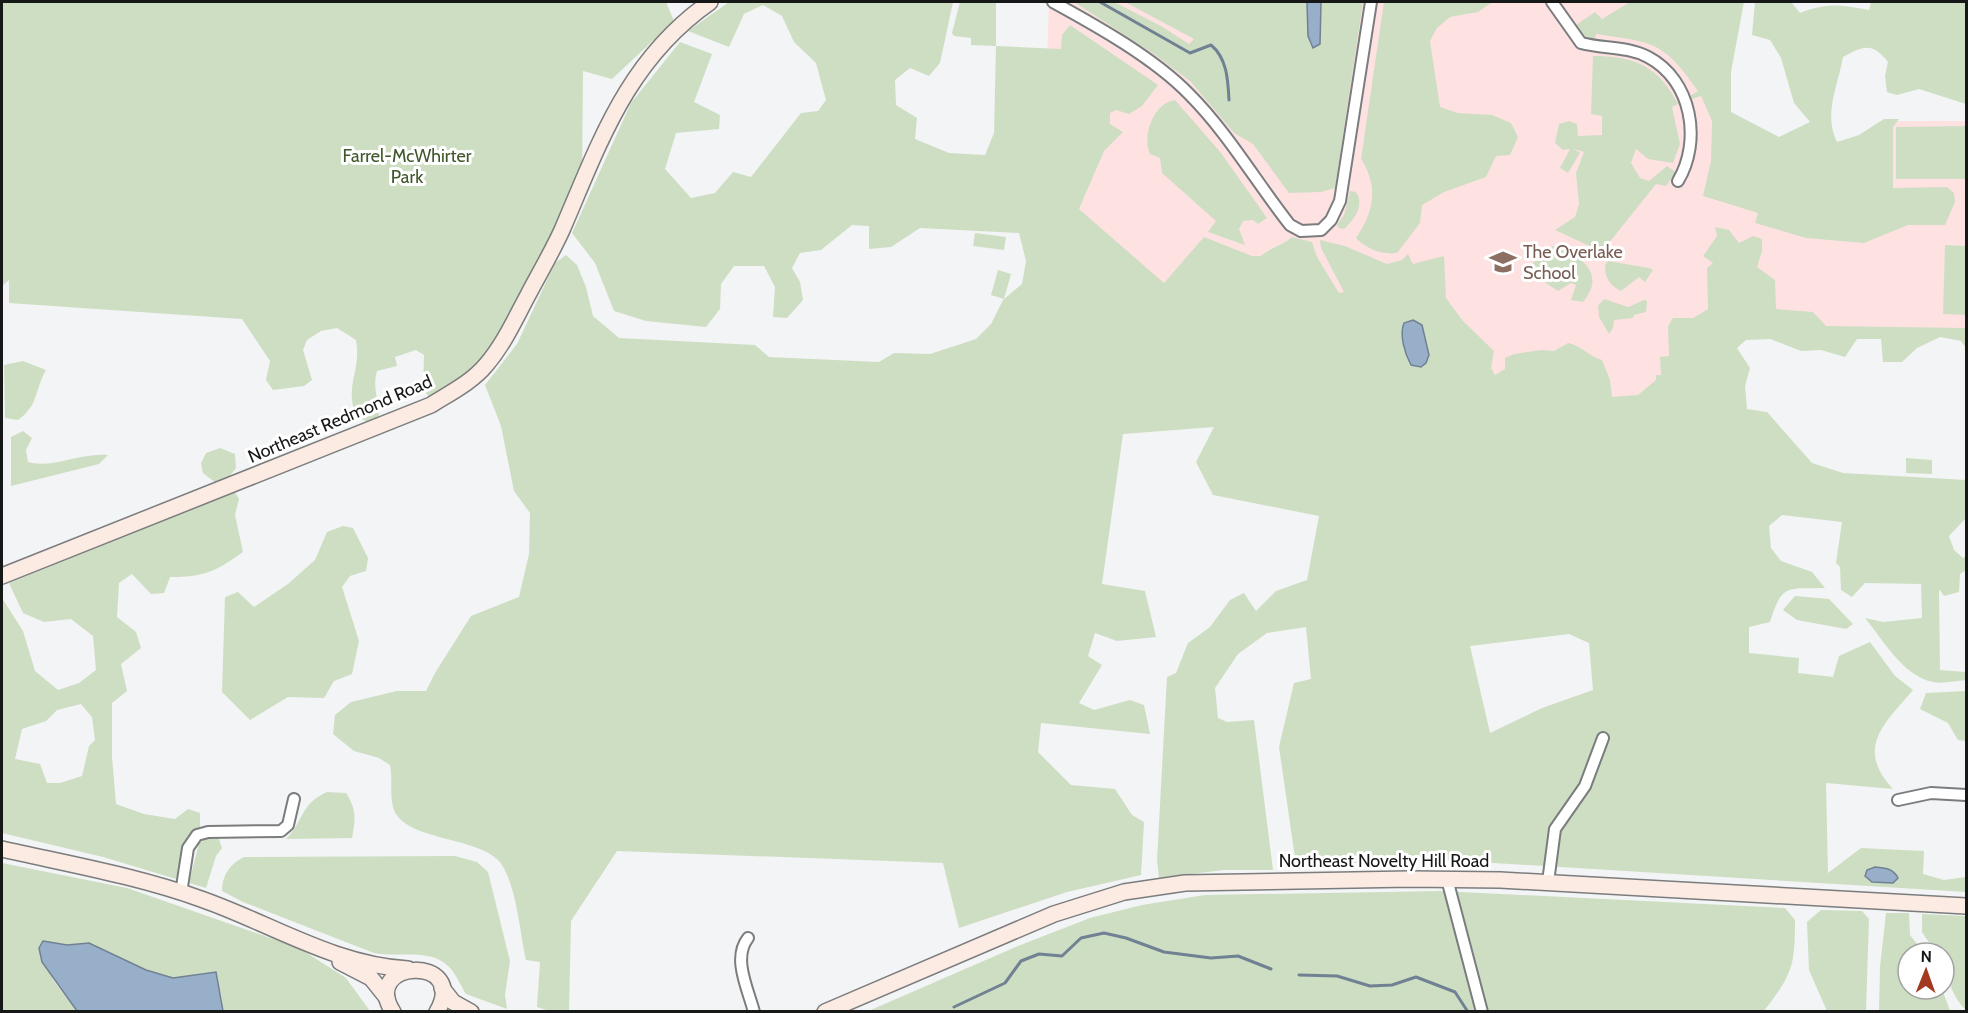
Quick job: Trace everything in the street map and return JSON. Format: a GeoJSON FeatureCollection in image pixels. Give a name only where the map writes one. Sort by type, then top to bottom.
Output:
{"type":"FeatureCollection","features":[{"type":"Feature","properties":{"kind":"main road","name":"Northeast Redmond Road"},"geometry":{"type":"LineString","coordinates":[[2,576],[431,405],[466,384],[485,366],[504,341],[560,233],[619,101],[647,59],[677,28],[710,2]]}},
{"type":"Feature","properties":{"kind":"main road"},"geometry":{"type":"LineString","coordinates":[[2,849],[181,892],[294,939],[377,967],[425,970],[432,974],[453,1002],[471,1011]]}},
{"type":"Feature","properties":{"kind":"main road","name":"Northeast Novelty Hill Road"},"geometry":{"type":"LineString","coordinates":[[825,1011],[1045,918],[1124,892],[1185,883],[1447,879],[1548,882],[1966,906]]}},
{"type":"Feature","properties":{"kind":"main road"},"geometry":{"type":"LineString","coordinates":[[294,939],[371,978],[390,1004]]}},
{"type":"Feature","properties":{"kind":"main road"},"geometry":{"type":"LineString","coordinates":[[390,1004],[393,980],[408,969]]}},
{"type":"Feature","properties":{"kind":"main road"},"geometry":{"type":"LineString","coordinates":[[437,1011],[442,1003],[442,988]]}},
{"type":"Feature","properties":{"kind":"street"},"geometry":{"type":"LineString","coordinates":[[1053,2],[1173,79],[1215,124],[1290,225],[1301,231],[1321,230],[1331,220],[1340,201],[1371,2]]}},
{"type":"Feature","properties":{"kind":"street"},"geometry":{"type":"LineString","coordinates":[[1552,2],[1581,43],[1629,50],[1649,58],[1665,70],[1685,97],[1692,128],[1689,163],[1678,181]]}},
{"type":"Feature","properties":{"kind":"street"},"geometry":{"type":"LineString","coordinates":[[1548,882],[1555,829],[1585,786],[1603,738]]}},
{"type":"Feature","properties":{"kind":"street"},"geometry":{"type":"LineString","coordinates":[[1898,800],[1931,793],[1966,795]]}},
{"type":"Feature","properties":{"kind":"street"},"geometry":{"type":"LineString","coordinates":[[181,892],[188,848],[196,835],[208,832],[281,831],[288,825],[294,799]]}},
{"type":"Feature","properties":{"kind":"street"},"geometry":{"type":"LineString","coordinates":[[1447,879],[1482,1011]]}},
{"type":"Feature","properties":{"kind":"street"},"geometry":{"type":"LineString","coordinates":[[748,938],[743,944],[740,958],[754,1011]]}},
{"type":"Feature","properties":{"kind":"shaded area","name":"The Overlake School"},"geometry":{"type":"Polygon","coordinates":[[[1049,2],[1728,2],[1723,187],[1889,192],[1889,121],[1966,121],[1966,334],[1730,332],[1728,407],[1037,368],[1049,2]]]}},
{"type":"Feature","properties":{"kind":"green space","name":"Farrel-McWhirter Park"},"geometry":{"type":"Polygon","coordinates":[[[2,2],[666,2],[674,21],[612,79],[583,71],[582,180],[491,351],[462,381],[429,397],[423,389],[424,355],[416,350],[395,357],[397,366],[377,371],[375,389],[379,417],[368,422],[357,417],[353,407],[352,388],[357,361],[356,340],[337,328],[321,331],[307,340],[303,350],[312,380],[304,386],[273,390],[266,380],[270,361],[242,319],[9,303],[9,280],[2,286],[2,2]]]}},
{"type":"Feature","properties":{"kind":"green space"},"geometry":{"type":"Polygon","coordinates":[[[729,2],[953,2],[940,63],[929,76],[910,68],[895,80],[896,105],[917,118],[915,139],[949,153],[985,155],[994,133],[996,46],[1061,49],[1062,35],[1070,25],[1158,85],[1142,106],[1129,114],[1116,110],[1110,113],[1110,124],[1123,132],[1104,151],[1079,209],[1164,283],[1204,237],[1252,256],[1261,256],[1292,237],[1312,242],[1317,257],[1339,293],[1344,292],[1321,248],[1320,240],[1345,246],[1387,264],[1402,260],[1408,254],[1413,264],[1444,256],[1446,298],[1462,320],[1494,351],[1491,368],[1495,375],[1505,369],[1505,358],[1514,354],[1541,350],[1554,351],[1568,343],[1602,360],[1610,380],[1612,397],[1638,395],[1656,380],[1656,375],[1661,375],[1660,357],[1669,356],[1668,326],[1673,318],[1693,318],[1708,309],[1707,268],[1713,263],[1703,256],[1717,236],[1715,227],[1729,230],[1739,243],[1753,236],[1762,239],[1762,251],[1757,267],[1775,280],[1776,309],[1813,312],[1826,326],[1966,328],[1966,348],[1961,341],[1940,337],[1917,348],[1902,362],[1883,362],[1881,339],[1857,339],[1845,357],[1821,350],[1801,351],[1770,339],[1746,340],[1737,348],[1750,368],[1745,386],[1747,409],[1767,412],[1812,463],[1843,473],[1966,480],[1966,518],[1949,536],[1954,550],[1963,558],[1966,556],[1966,570],[1960,574],[1959,592],[1944,596],[1939,589],[1940,670],[1966,672],[1966,680],[1933,682],[1912,672],[1895,656],[1865,618],[1883,622],[1922,618],[1921,584],[1865,583],[1852,597],[1841,590],[1840,567],[1836,563],[1842,522],[1782,515],[1769,526],[1771,548],[1781,561],[1812,572],[1825,588],[1794,589],[1783,594],[1778,600],[1770,622],[1749,627],[1749,653],[1799,658],[1798,673],[1833,677],[1839,656],[1870,642],[1895,676],[1913,690],[1884,725],[1875,749],[1876,761],[1893,789],[1826,783],[1828,873],[1861,848],[1924,851],[1923,874],[1944,880],[1966,877],[1966,892],[1446,860],[1296,865],[1279,747],[1294,683],[1311,679],[1306,627],[1267,633],[1238,654],[1215,688],[1218,718],[1227,722],[1254,720],[1273,870],[1224,870],[1159,878],[1157,860],[1167,677],[1176,673],[1188,643],[1210,627],[1230,600],[1244,593],[1256,611],[1276,591],[1307,580],[1319,516],[1213,495],[1196,462],[1214,427],[1123,434],[1102,584],[1145,591],[1156,637],[1117,641],[1095,633],[1088,656],[1102,665],[1079,703],[1094,710],[1130,700],[1144,705],[1150,734],[1041,723],[1038,752],[1071,785],[1115,789],[1132,815],[1144,822],[1141,875],[1067,892],[959,928],[943,863],[617,851],[571,921],[569,1011],[549,1011],[537,1007],[540,962],[526,960],[513,893],[498,860],[488,852],[426,833],[401,820],[393,805],[390,765],[379,758],[354,751],[333,734],[335,715],[351,702],[397,691],[426,691],[471,616],[519,597],[529,554],[530,513],[514,491],[501,426],[485,385],[517,344],[555,263],[566,255],[577,265],[586,287],[593,316],[619,338],[755,345],[769,357],[879,362],[894,353],[930,354],[976,339],[991,324],[1003,300],[1022,284],[1026,261],[1019,233],[920,228],[891,247],[869,249],[869,226],[852,225],[821,250],[800,253],[792,268],[800,282],[803,300],[787,318],[773,317],[775,287],[764,266],[734,266],[721,284],[720,309],[706,327],[646,321],[614,311],[595,263],[572,233],[631,103],[680,42],[712,54],[694,102],[720,115],[719,129],[676,133],[665,169],[691,198],[715,193],[733,172],[751,177],[801,113],[818,111],[826,100],[816,63],[794,42],[782,16],[763,5],[744,14],[729,47],[688,31],[729,2]],[[1569,634],[1470,646],[1490,733],[1542,708],[1593,690],[1589,643],[1569,634]]]}},
{"type":"Feature","properties":{"kind":"green space"},"geometry":{"type":"Polygon","coordinates":[[[960,2],[996,2],[996,46],[971,45],[971,38],[954,36],[952,33],[960,2]]]}},
{"type":"Feature","properties":{"kind":"green space"},"geometry":{"type":"Polygon","coordinates":[[[1074,2],[1114,2],[1161,26],[1189,44],[1194,39],[1125,2],[1363,2],[1335,188],[1321,192],[1289,193],[1253,144],[1234,133],[1191,82],[1154,54],[1074,2]]]}},
{"type":"Feature","properties":{"kind":"green space"},"geometry":{"type":"Polygon","coordinates":[[[1384,2],[1514,2],[1491,3],[1478,12],[1450,17],[1437,28],[1430,41],[1440,107],[1458,113],[1492,115],[1511,123],[1518,137],[1510,155],[1496,156],[1486,177],[1444,192],[1422,205],[1420,223],[1397,253],[1375,250],[1356,238],[1367,219],[1372,199],[1367,169],[1361,159],[1384,2]]]}},
{"type":"Feature","properties":{"kind":"green space"},"geometry":{"type":"Polygon","coordinates":[[[1630,2],[1744,2],[1731,72],[1731,112],[1779,137],[1810,122],[1794,103],[1781,58],[1770,40],[1752,35],[1755,2],[1791,2],[1800,13],[1819,7],[1834,6],[1869,10],[1871,2],[1966,2],[1966,104],[1919,89],[1897,95],[1887,92],[1885,76],[1888,62],[1877,51],[1862,48],[1843,57],[1831,110],[1831,121],[1837,142],[1859,135],[1884,119],[1899,119],[1893,127],[1893,188],[1947,187],[1954,193],[1955,202],[1945,225],[1908,225],[1864,243],[1806,238],[1755,223],[1758,213],[1703,196],[1711,161],[1712,121],[1701,96],[1692,99],[1690,96],[1698,91],[1686,74],[1665,53],[1655,47],[1596,34],[1594,43],[1587,39],[1576,25],[1595,12],[1602,19],[1630,2]]]}},
{"type":"Feature","properties":{"kind":"green space"},"geometry":{"type":"Polygon","coordinates":[[[1593,56],[1633,61],[1644,66],[1662,80],[1678,104],[1672,107],[1680,144],[1673,163],[1648,159],[1636,149],[1631,163],[1640,178],[1649,181],[1667,166],[1676,172],[1666,186],[1656,184],[1608,244],[1598,250],[1555,230],[1575,217],[1579,204],[1576,173],[1584,152],[1574,149],[1580,153],[1568,173],[1560,168],[1570,149],[1563,150],[1555,143],[1559,124],[1569,121],[1577,124],[1578,136],[1602,135],[1602,116],[1591,114],[1593,56]]]}},
{"type":"Feature","properties":{"kind":"green space"},"geometry":{"type":"Polygon","coordinates":[[[1175,100],[1221,153],[1267,218],[1258,224],[1253,220],[1243,221],[1239,229],[1245,245],[1208,232],[1216,221],[1162,173],[1160,158],[1150,154],[1147,138],[1151,121],[1161,107],[1175,100]]]}},
{"type":"Feature","properties":{"kind":"green space"},"geometry":{"type":"Polygon","coordinates":[[[1966,126],[1966,179],[1896,179],[1896,127],[1966,126]]]}},
{"type":"Feature","properties":{"kind":"green space"},"geometry":{"type":"Polygon","coordinates":[[[1350,191],[1356,192],[1359,207],[1355,217],[1348,225],[1344,229],[1339,228],[1337,225],[1344,215],[1350,191]]]}},
{"type":"Feature","properties":{"kind":"green space"},"geometry":{"type":"Polygon","coordinates":[[[975,233],[1006,237],[1004,250],[973,246],[975,233]]]}},
{"type":"Feature","properties":{"kind":"green space"},"geometry":{"type":"Polygon","coordinates":[[[1945,245],[1966,246],[1966,315],[1943,314],[1945,245]]]}},
{"type":"Feature","properties":{"kind":"green space"},"geometry":{"type":"Polygon","coordinates":[[[1554,246],[1573,255],[1588,267],[1592,282],[1590,292],[1583,302],[1571,300],[1576,285],[1571,283],[1558,291],[1540,279],[1533,264],[1539,250],[1554,246]]]}},
{"type":"Feature","properties":{"kind":"green space"},"geometry":{"type":"Polygon","coordinates":[[[1608,261],[1653,270],[1645,282],[1639,277],[1621,291],[1611,284],[1607,277],[1605,265],[1608,261]]]}},
{"type":"Feature","properties":{"kind":"green space"},"geometry":{"type":"Polygon","coordinates":[[[998,270],[1011,274],[1004,299],[991,295],[998,270]]]}},
{"type":"Feature","properties":{"kind":"green space"},"geometry":{"type":"Polygon","coordinates":[[[1604,299],[1628,307],[1644,300],[1647,301],[1646,312],[1634,315],[1633,318],[1614,320],[1609,334],[1599,317],[1598,306],[1604,299]]]}},
{"type":"Feature","properties":{"kind":"green space"},"geometry":{"type":"Polygon","coordinates":[[[23,361],[46,370],[30,409],[18,420],[5,418],[4,365],[23,361]]]}},
{"type":"Feature","properties":{"kind":"green space"},"geometry":{"type":"Polygon","coordinates":[[[23,431],[32,438],[26,450],[28,462],[37,464],[108,455],[99,464],[11,486],[11,437],[23,431]]]}},
{"type":"Feature","properties":{"kind":"green space"},"geometry":{"type":"Polygon","coordinates":[[[220,448],[235,454],[236,468],[228,478],[216,483],[203,473],[201,463],[206,453],[220,448]]]}},
{"type":"Feature","properties":{"kind":"green space"},"geometry":{"type":"Polygon","coordinates":[[[1906,458],[1932,460],[1932,474],[1906,473],[1906,458]]]}},
{"type":"Feature","properties":{"kind":"green space"},"geometry":{"type":"Polygon","coordinates":[[[235,492],[239,499],[235,515],[243,552],[209,572],[192,576],[170,577],[164,593],[151,594],[132,574],[119,583],[117,617],[136,632],[141,648],[121,664],[127,691],[112,703],[112,757],[116,804],[144,814],[175,819],[188,809],[200,813],[200,827],[187,837],[176,879],[103,857],[2,833],[2,598],[23,631],[35,671],[58,690],[79,683],[96,670],[93,636],[71,619],[44,622],[23,613],[9,583],[235,492]],[[81,704],[57,710],[46,721],[22,729],[15,759],[40,764],[47,783],[60,783],[82,776],[89,746],[95,740],[92,717],[81,704]]]}},
{"type":"Feature","properties":{"kind":"green space"},"geometry":{"type":"Polygon","coordinates":[[[343,526],[353,528],[368,558],[366,571],[350,576],[342,587],[359,641],[352,674],[334,681],[324,698],[288,697],[250,720],[222,692],[225,597],[238,592],[254,607],[288,584],[315,560],[327,532],[343,526]]]}},
{"type":"Feature","properties":{"kind":"green space"},"geometry":{"type":"Polygon","coordinates":[[[1795,596],[1829,599],[1853,624],[1846,629],[1797,620],[1783,610],[1795,596]]]}},
{"type":"Feature","properties":{"kind":"green space"},"geometry":{"type":"Polygon","coordinates":[[[1966,691],[1966,741],[1958,740],[1948,723],[1920,709],[1926,693],[1966,691]]]}},
{"type":"Feature","properties":{"kind":"green space"},"geometry":{"type":"Polygon","coordinates":[[[327,792],[346,793],[352,804],[354,825],[352,838],[286,839],[307,807],[327,792]]]}},
{"type":"Feature","properties":{"kind":"green space"},"geometry":{"type":"Polygon","coordinates":[[[206,839],[219,839],[222,848],[216,856],[206,888],[189,883],[199,843],[206,839]]]}},
{"type":"Feature","properties":{"kind":"green space"},"geometry":{"type":"Polygon","coordinates":[[[455,856],[477,862],[488,872],[510,961],[505,995],[507,1009],[466,994],[453,972],[441,960],[423,955],[374,953],[243,902],[222,891],[223,880],[228,871],[244,857],[455,856]]]}},
{"type":"Feature","properties":{"kind":"green space"},"geometry":{"type":"Polygon","coordinates":[[[2,863],[127,888],[299,948],[346,978],[370,1011],[223,1011],[221,993],[146,970],[89,943],[67,945],[43,941],[53,980],[77,1011],[2,1011],[2,863]]]}},
{"type":"Feature","properties":{"kind":"green space"},"geometry":{"type":"Polygon","coordinates":[[[1441,891],[1785,908],[1795,920],[1793,960],[1781,988],[1764,1011],[866,1012],[1018,946],[1090,918],[1142,905],[1205,895],[1441,891]]]}},
{"type":"Feature","properties":{"kind":"green space"},"geometry":{"type":"Polygon","coordinates":[[[1821,910],[1862,911],[1869,919],[1866,1011],[1827,1011],[1809,970],[1807,922],[1821,910]]]}},
{"type":"Feature","properties":{"kind":"green space"},"geometry":{"type":"Polygon","coordinates":[[[1886,913],[1909,913],[1910,935],[1915,941],[1896,941],[1896,1001],[1946,1001],[1950,1011],[1879,1011],[1880,967],[1886,913]]]}},
{"type":"Feature","properties":{"kind":"green space"},"geometry":{"type":"Polygon","coordinates":[[[1922,914],[1966,916],[1966,1010],[1956,996],[1956,941],[1928,941],[1922,932],[1922,914]]]}},
{"type":"Feature","properties":{"kind":"water"},"geometry":{"type":"Polygon","coordinates":[[[1307,2],[1321,2],[1320,44],[1313,48],[1308,36],[1307,2]]]}},
{"type":"Feature","properties":{"kind":"water"},"geometry":{"type":"Polygon","coordinates":[[[1413,320],[1422,325],[1429,355],[1426,363],[1421,367],[1411,365],[1403,344],[1404,323],[1413,320]]]}},
{"type":"Feature","properties":{"kind":"water"},"geometry":{"type":"Polygon","coordinates":[[[1875,867],[1891,870],[1898,878],[1893,883],[1872,882],[1865,876],[1867,870],[1875,867]]]}},
{"type":"Feature","properties":{"kind":"water"},"geometry":{"type":"Polygon","coordinates":[[[43,941],[67,945],[89,943],[146,970],[173,978],[216,972],[223,1011],[77,1011],[42,962],[39,948],[43,941]]]}},
{"type":"Feature","properties":{"kind":"waterway"},"geometry":{"type":"LineString","coordinates":[[1100,2],[1190,53],[1211,45],[1223,63],[1229,100]]}},
{"type":"Feature","properties":{"kind":"waterway"},"geometry":{"type":"LineString","coordinates":[[954,1007],[1005,983],[1021,961],[1039,954],[1062,956],[1081,938],[1104,933],[1126,938],[1164,952],[1211,958],[1238,956],[1271,969]]}},
{"type":"Feature","properties":{"kind":"waterway"},"geometry":{"type":"LineString","coordinates":[[1299,975],[1337,976],[1370,986],[1392,985],[1416,977],[1455,992],[1468,1012]]}},
{"type":"Feature","properties":{"kind":"place","name":"The Overlake School"},"geometry":{"type":"Point","coordinates":[1503,262]}}]}
